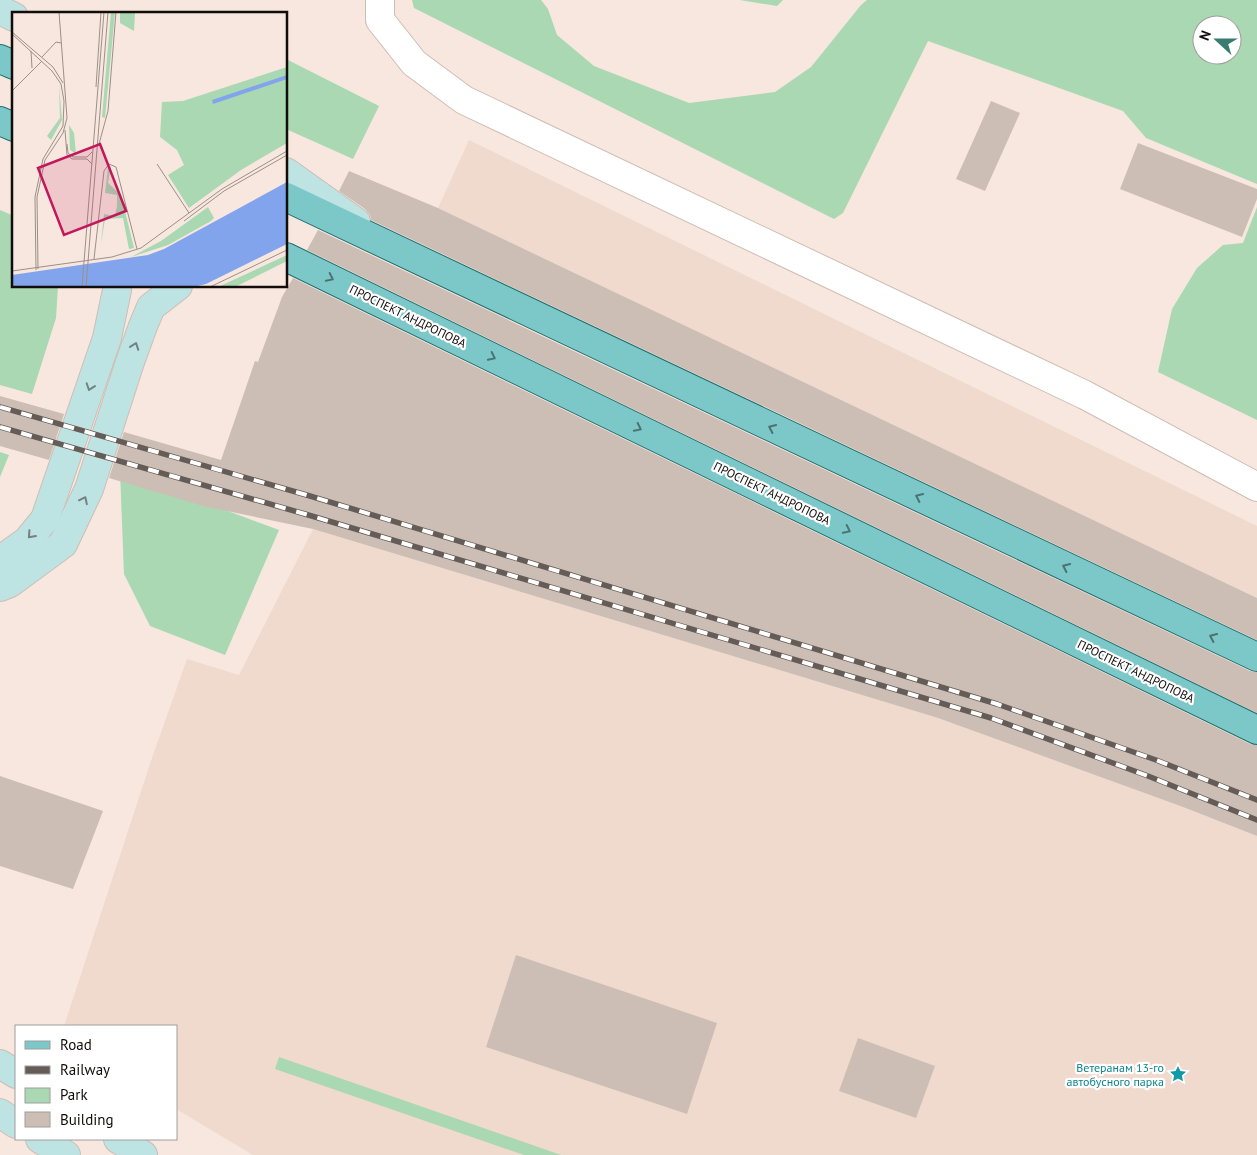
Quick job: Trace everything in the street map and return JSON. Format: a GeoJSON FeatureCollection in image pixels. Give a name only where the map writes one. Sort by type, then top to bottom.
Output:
{"type":"FeatureCollection","features":[{"type":"Feature","properties":{"kind":"main road"},"geometry":{"type":"LineString","coordinates":[[0,59],[12,64]]}},
{"type":"Feature","properties":{"kind":"main road"},"geometry":{"type":"LineString","coordinates":[[0,121],[12,126]]}},
{"type":"Feature","properties":{"kind":"main road"},"geometry":{"type":"LineString","coordinates":[[288,198],[1257,657]]}},
{"type":"Feature","properties":{"kind":"main road","name":"ПРОСПЕКТ АНДРОПОВА"},"geometry":{"type":"LineString","coordinates":[[288,258],[1257,730]]}},
{"type":"Feature","properties":{"kind":"street"},"geometry":{"type":"LineString","coordinates":[[380,0],[380,20],[414,63],[464,100],[1086,395],[1257,487]]}},
{"type":"Feature","properties":{"kind":"street"},"geometry":{"type":"LineString","coordinates":[[0,10],[12,16]]}},
{"type":"Feature","properties":{"kind":"street"},"geometry":{"type":"LineString","coordinates":[[288,173],[392,248]]}},
{"type":"Feature","properties":{"kind":"street"},"geometry":{"type":"LineString","coordinates":[[0,560],[27,541],[45,520],[107,338],[117,288]]}},
{"type":"Feature","properties":{"kind":"street"},"geometry":{"type":"LineString","coordinates":[[0,587],[10,583],[63,544],[89,489],[130,362],[151,307],[175,288]]}},
{"type":"Feature","properties":{"kind":"street"},"geometry":{"type":"LineString","coordinates":[[0,1064],[15,1073]]}},
{"type":"Feature","properties":{"kind":"street"},"geometry":{"type":"LineString","coordinates":[[0,1113],[15,1123]]}},
{"type":"Feature","properties":{"kind":"street"},"geometry":{"type":"LineString","coordinates":[[42,1140],[66,1155]]}},
{"type":"Feature","properties":{"kind":"street"},"geometry":{"type":"LineString","coordinates":[[120,1140],[143,1155]]}},
{"type":"Feature","properties":{"kind":"shaded area"},"geometry":{"type":"Polygon","coordinates":[[[469,140],[1257,526],[1257,598],[438,208],[469,140]]]}},
{"type":"Feature","properties":{"kind":"shaded area"},"geometry":{"type":"Polygon","coordinates":[[[313,529],[938,718],[1183,807],[1257,836],[1257,1155],[253,1155],[178,1110],[178,1025],[64,1025],[152,758],[187,659],[239,675],[313,529]]]}},
{"type":"Feature","properties":{"kind":"green space"},"geometry":{"type":"Polygon","coordinates":[[[412,0],[541,0],[548,9],[557,35],[594,66],[689,103],[775,92],[811,67],[867,0],[1257,0],[1257,184],[1146,138],[1123,111],[928,41],[843,213],[834,219],[414,8],[412,0]]]}},
{"type":"Feature","properties":{"kind":"green space"},"geometry":{"type":"Polygon","coordinates":[[[740,0],[783,0],[777,6],[740,0]]]}},
{"type":"Feature","properties":{"kind":"green space"},"geometry":{"type":"Polygon","coordinates":[[[288,60],[379,106],[353,159],[288,130],[288,60]]]}},
{"type":"Feature","properties":{"kind":"green space"},"geometry":{"type":"Polygon","coordinates":[[[1257,207],[1257,420],[1158,372],[1172,309],[1197,268],[1223,245],[1243,243],[1257,207]]]}},
{"type":"Feature","properties":{"kind":"green space"},"geometry":{"type":"Polygon","coordinates":[[[0,210],[12,215],[12,288],[58,288],[56,318],[32,394],[0,385],[0,210]]]}},
{"type":"Feature","properties":{"kind":"green space"},"geometry":{"type":"Polygon","coordinates":[[[0,452],[9,455],[0,477],[0,452]]]}},
{"type":"Feature","properties":{"kind":"green space"},"geometry":{"type":"Polygon","coordinates":[[[120,471],[279,530],[225,655],[150,626],[124,574],[120,471]]]}},
{"type":"Feature","properties":{"kind":"green space"},"geometry":{"type":"Polygon","coordinates":[[[279,1057],[561,1155],[524,1155],[275,1069],[279,1057]]]}},
{"type":"Feature","properties":{"kind":"building"},"geometry":{"type":"Polygon","coordinates":[[[991,101],[1020,113],[985,191],[956,179],[991,101]]]}},
{"type":"Feature","properties":{"kind":"building"},"geometry":{"type":"Polygon","coordinates":[[[1138,143],[1257,189],[1257,199],[1242,237],[1120,189],[1138,143]]]}},
{"type":"Feature","properties":{"kind":"building"},"geometry":{"type":"Polygon","coordinates":[[[349,171],[438,208],[1257,598],[1257,640],[371,220],[370,215],[365,209],[339,191],[349,171]]]}},
{"type":"Feature","properties":{"kind":"building"},"geometry":{"type":"Polygon","coordinates":[[[318,230],[1250,671],[1257,672],[1257,713],[307,250],[318,230]]]}},
{"type":"Feature","properties":{"kind":"building"},"geometry":{"type":"Polygon","coordinates":[[[293,278],[1250,744],[1257,745],[1257,836],[1183,807],[938,718],[313,529],[203,506],[109,478],[124,432],[221,460],[255,361],[258,362],[282,297],[293,278]]]}},
{"type":"Feature","properties":{"kind":"building"},"geometry":{"type":"Polygon","coordinates":[[[0,396],[64,414],[49,460],[0,446],[0,396]]]}},
{"type":"Feature","properties":{"kind":"building"},"geometry":{"type":"Polygon","coordinates":[[[0,776],[103,811],[73,889],[0,866],[0,776]]]}},
{"type":"Feature","properties":{"kind":"building"},"geometry":{"type":"Polygon","coordinates":[[[516,955],[717,1023],[687,1114],[486,1047],[516,955]]]}},
{"type":"Feature","properties":{"kind":"building"},"geometry":{"type":"Polygon","coordinates":[[[858,1038],[935,1066],[916,1118],[839,1091],[858,1038]]]}},
{"type":"Feature","properties":{"kind":"railway"},"geometry":{"type":"LineString","coordinates":[[0,407],[310,496],[997,704],[1156,760],[1257,800]]}},
{"type":"Feature","properties":{"kind":"railway"},"geometry":{"type":"LineString","coordinates":[[0,427],[305,514],[991,718],[1148,776],[1257,820]]}},
{"type":"Feature","properties":{"kind":"place","name":"Ветеранам 13-го автобусного парка"},"geometry":{"type":"Point","coordinates":[1178,1074]}}]}
